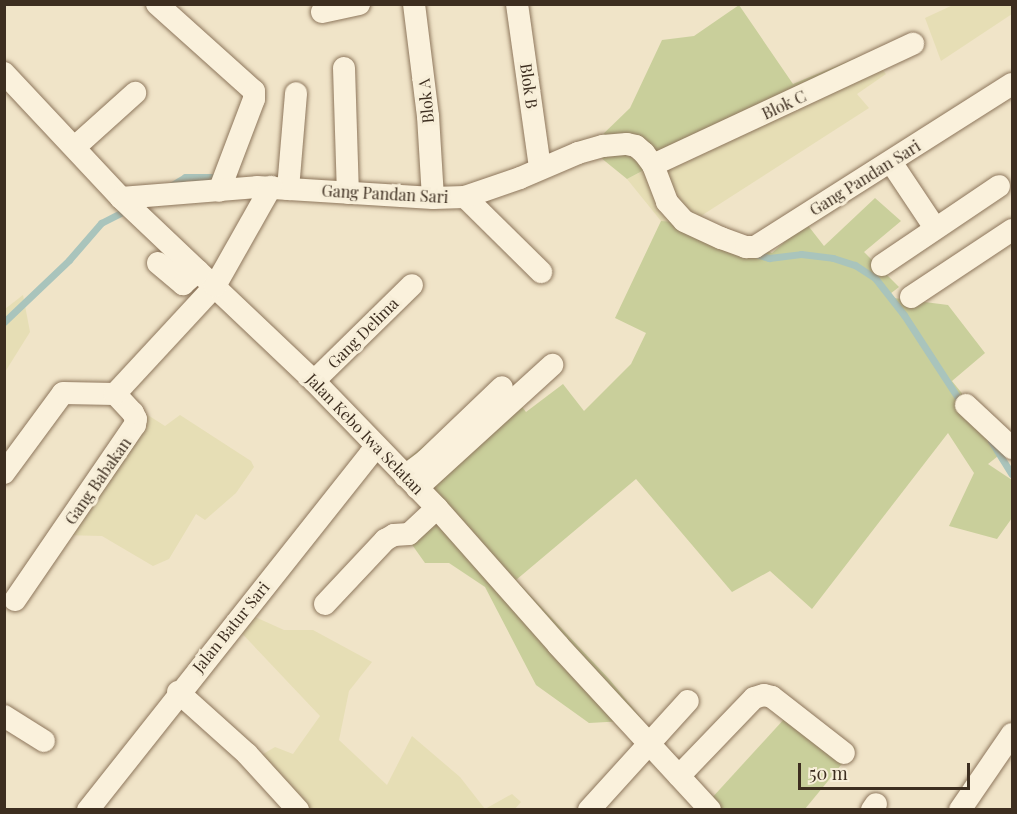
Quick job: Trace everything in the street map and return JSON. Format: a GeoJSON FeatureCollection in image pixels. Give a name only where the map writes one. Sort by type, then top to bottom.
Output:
{"type":"FeatureCollection","features":[{"type":"Feature","properties":{"kind":"street"},"geometry":{"type":"LineString","coordinates":[[157,4],[254,91],[254,99],[219,191]]}},
{"type":"Feature","properties":{"kind":"street"},"geometry":{"type":"LineString","coordinates":[[322,12],[359,4]]}},
{"type":"Feature","properties":{"kind":"street","name":"Blok A"},"geometry":{"type":"LineString","coordinates":[[414,4],[428,116],[433,198]]}},
{"type":"Feature","properties":{"kind":"street","name":"Blok B"},"geometry":{"type":"LineString","coordinates":[[517,4],[540,167]]}},
{"type":"Feature","properties":{"kind":"street","name":"Blok C"},"geometry":{"type":"LineString","coordinates":[[653,165],[914,44]]}},
{"type":"Feature","properties":{"kind":"street"},"geometry":{"type":"LineString","coordinates":[[344,68],[348,193]]}},
{"type":"Feature","properties":{"kind":"street","name":"Jalan Kebo Iwa Selatan"},"geometry":{"type":"LineString","coordinates":[[4,73],[121,198],[314,381],[437,508],[710,810]]}},
{"type":"Feature","properties":{"kind":"street","name":"Gang Pandan Sari"},"geometry":{"type":"LineString","coordinates":[[121,198],[280,188],[433,198],[465,197],[520,178],[540,167],[603,146],[627,144],[641,149],[653,165],[667,202],[674,211],[700,230],[746,247],[755,247],[1012,84]]}},
{"type":"Feature","properties":{"kind":"street"},"geometry":{"type":"LineString","coordinates":[[75,147],[135,93]]}},
{"type":"Feature","properties":{"kind":"street"},"geometry":{"type":"LineString","coordinates":[[4,473],[63,393],[115,394],[215,286],[280,188],[296,93]]}},
{"type":"Feature","properties":{"kind":"street"},"geometry":{"type":"LineString","coordinates":[[891,162],[935,228]]}},
{"type":"Feature","properties":{"kind":"street"},"geometry":{"type":"LineString","coordinates":[[882,265],[999,186]]}},
{"type":"Feature","properties":{"kind":"street"},"geometry":{"type":"LineString","coordinates":[[465,197],[541,272]]}},
{"type":"Feature","properties":{"kind":"street"},"geometry":{"type":"LineString","coordinates":[[911,297],[1012,230]]}},
{"type":"Feature","properties":{"kind":"street"},"geometry":{"type":"LineString","coordinates":[[158,262],[183,284],[198,271]]}},
{"type":"Feature","properties":{"kind":"street","name":"Gang Delima"},"geometry":{"type":"LineString","coordinates":[[314,381],[412,285]]}},
{"type":"Feature","properties":{"kind":"street"},"geometry":{"type":"LineString","coordinates":[[411,482],[552,364]]}},
{"type":"Feature","properties":{"kind":"street"},"geometry":{"type":"LineString","coordinates":[[411,482],[426,460],[502,387]]}},
{"type":"Feature","properties":{"kind":"street","name":"Gang Babakan"},"geometry":{"type":"LineString","coordinates":[[15,600],[135,425],[134,413],[115,394]]}},
{"type":"Feature","properties":{"kind":"street"},"geometry":{"type":"LineString","coordinates":[[966,405],[1012,448]]}},
{"type":"Feature","properties":{"kind":"street","name":"Jalan Batur Sari"},"geometry":{"type":"LineString","coordinates":[[88,810],[178,692],[376,446]]}},
{"type":"Feature","properties":{"kind":"street"},"geometry":{"type":"LineString","coordinates":[[325,604],[385,540],[394,535],[409,534],[437,508]]}},
{"type":"Feature","properties":{"kind":"street"},"geometry":{"type":"LineString","coordinates":[[178,692],[247,754],[295,809]]}},
{"type":"Feature","properties":{"kind":"street"},"geometry":{"type":"LineString","coordinates":[[679,776],[754,698],[764,695],[772,696],[844,753]]}},
{"type":"Feature","properties":{"kind":"street"},"geometry":{"type":"LineString","coordinates":[[589,810],[688,700]]}},
{"type":"Feature","properties":{"kind":"street"},"geometry":{"type":"LineString","coordinates":[[4,716],[44,741]]}},
{"type":"Feature","properties":{"kind":"street"},"geometry":{"type":"LineString","coordinates":[[960,810],[1012,734]]}},
{"type":"Feature","properties":{"kind":"shaded area"},"geometry":{"type":"Polygon","coordinates":[[[953,5],[1012,5],[1012,14],[941,61],[925,18],[953,5]]]}},
{"type":"Feature","properties":{"kind":"shaded area"},"geometry":{"type":"Polygon","coordinates":[[[876,62],[886,74],[857,94],[869,108],[690,223],[661,221],[627,179],[747,118],[876,62]]]}},
{"type":"Feature","properties":{"kind":"shaded area"},"geometry":{"type":"Polygon","coordinates":[[[23,295],[30,332],[5,372],[5,309],[23,295]]]}},
{"type":"Feature","properties":{"kind":"shaded area"},"geometry":{"type":"Polygon","coordinates":[[[143,412],[165,426],[180,415],[251,461],[254,467],[236,493],[205,520],[196,514],[169,559],[153,566],[102,536],[62,535],[143,412]]]}},
{"type":"Feature","properties":{"kind":"shaded area"},"geometry":{"type":"Polygon","coordinates":[[[246,613],[284,630],[313,630],[372,662],[349,691],[339,740],[387,785],[412,736],[460,777],[485,809],[512,794],[521,802],[514,810],[298,809],[253,760],[275,747],[293,754],[320,716],[233,624],[246,613]]]}},
{"type":"Feature","properties":{"kind":"green space"},"geometry":{"type":"Polygon","coordinates":[[[739,5],[793,84],[868,53],[627,179],[579,140],[597,140],[630,108],[662,40],[694,36],[739,5]]]}},
{"type":"Feature","properties":{"kind":"green space"},"geometry":{"type":"Polygon","coordinates":[[[875,198],[901,221],[864,252],[899,287],[886,297],[948,305],[985,353],[952,381],[1007,449],[988,464],[1012,480],[1012,518],[997,539],[949,526],[974,473],[948,433],[812,609],[770,571],[732,592],[636,479],[516,580],[609,679],[643,720],[589,723],[536,685],[485,587],[449,563],[425,563],[403,532],[431,503],[395,469],[503,382],[526,412],[563,384],[584,411],[631,364],[646,333],[615,318],[661,221],[690,223],[772,253],[806,223],[824,246],[875,198]]]}},
{"type":"Feature","properties":{"kind":"green space"},"geometry":{"type":"Polygon","coordinates":[[[796,706],[855,748],[805,809],[715,809],[710,800],[796,706]]]}},
{"type":"Feature","properties":{"kind":"waterway"},"geometry":{"type":"LineString","coordinates":[[167,188],[185,177],[222,177]]}},
{"type":"Feature","properties":{"kind":"waterway"},"geometry":{"type":"LineString","coordinates":[[4,322],[69,260],[101,223],[128,209]]}},
{"type":"Feature","properties":{"kind":"waterway"},"geometry":{"type":"LineString","coordinates":[[755,254],[769,258],[801,254],[833,258],[855,265],[875,278],[904,315],[962,404]]}},
{"type":"Feature","properties":{"kind":"waterway"},"geometry":{"type":"LineString","coordinates":[[991,441],[1012,474]]}}]}
